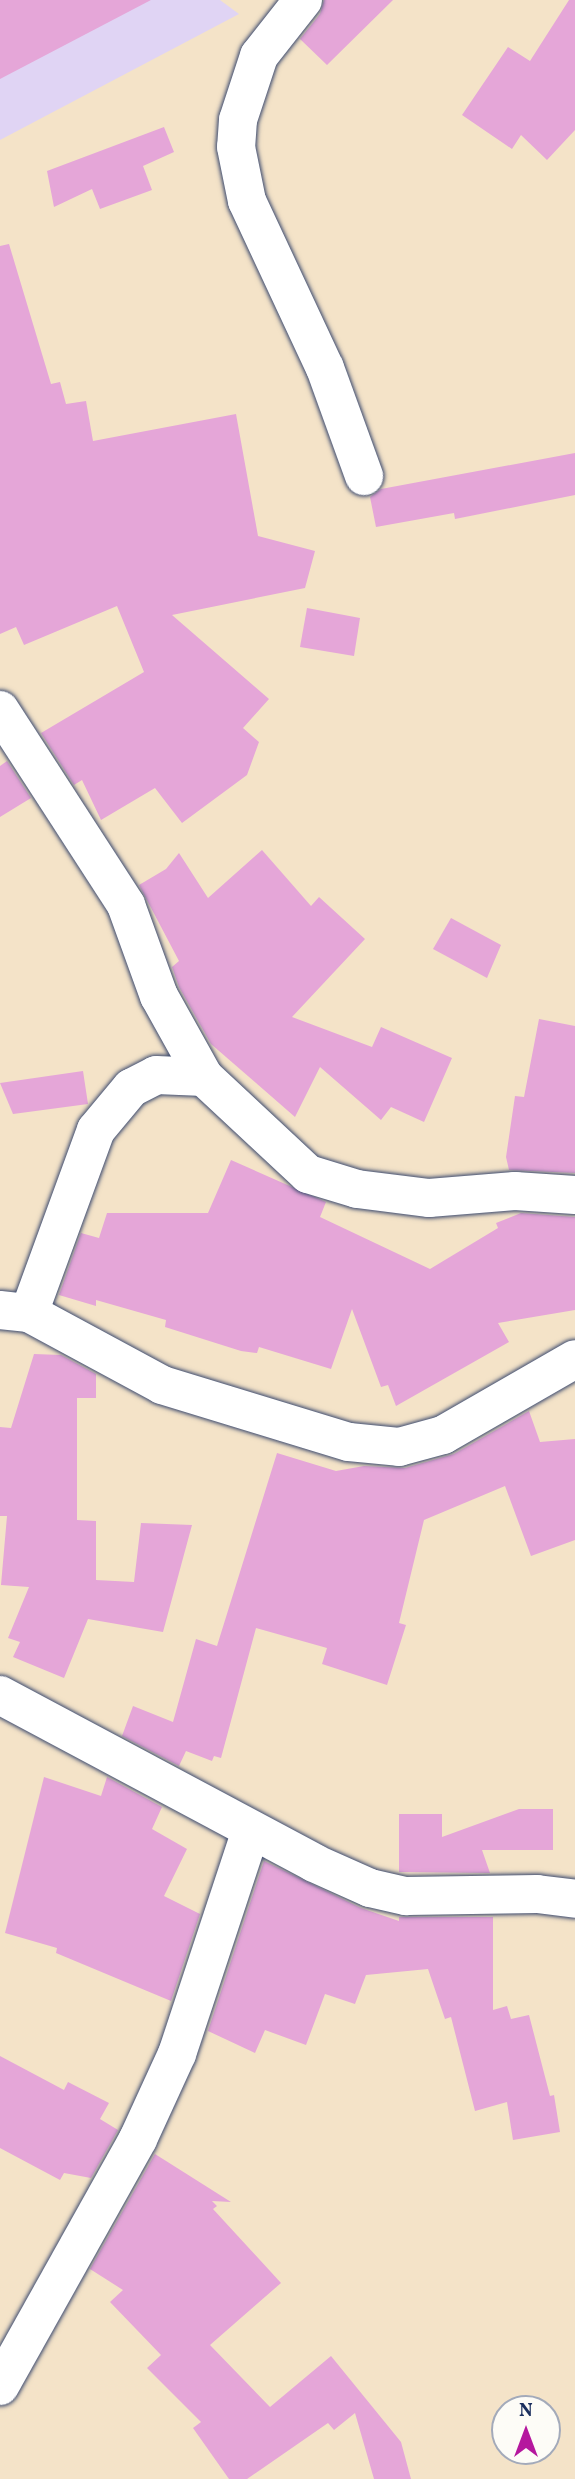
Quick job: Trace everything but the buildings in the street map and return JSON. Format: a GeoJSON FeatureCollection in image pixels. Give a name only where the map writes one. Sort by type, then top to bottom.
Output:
{"type":"FeatureCollection","features":[{"type":"Feature","properties":{"kind":"street"},"geometry":{"type":"LineString","coordinates":[[303,0],[259,56],[238,120],[236,147],[247,201],[324,368],[364,476]]}},
{"type":"Feature","properties":{"kind":"street"},"geometry":{"type":"LineString","coordinates":[[0,710],[126,905],[159,996],[204,1077],[309,1174],[357,1189],[429,1198],[516,1191],[575,1195]]}},
{"type":"Feature","properties":{"kind":"street"},"geometry":{"type":"LineString","coordinates":[[204,1077],[156,1075],[131,1088],[96,1130],[14,1311],[162,1385],[349,1442],[399,1447],[443,1435],[575,1359]]}},
{"type":"Feature","properties":{"kind":"street"},"geometry":{"type":"LineString","coordinates":[[0,1696],[251,1830],[370,1888],[406,1896],[537,1894],[575,1899]]}},
{"type":"Feature","properties":{"kind":"street"},"geometry":{"type":"LineString","coordinates":[[0,2386],[138,2139],[177,2054],[251,1830]]}},
{"type":"Feature","properties":{"kind":"shaded area"},"geometry":{"type":"Polygon","coordinates":[[[0,0],[220,0],[239,14],[0,140],[0,0]]]}}]}
